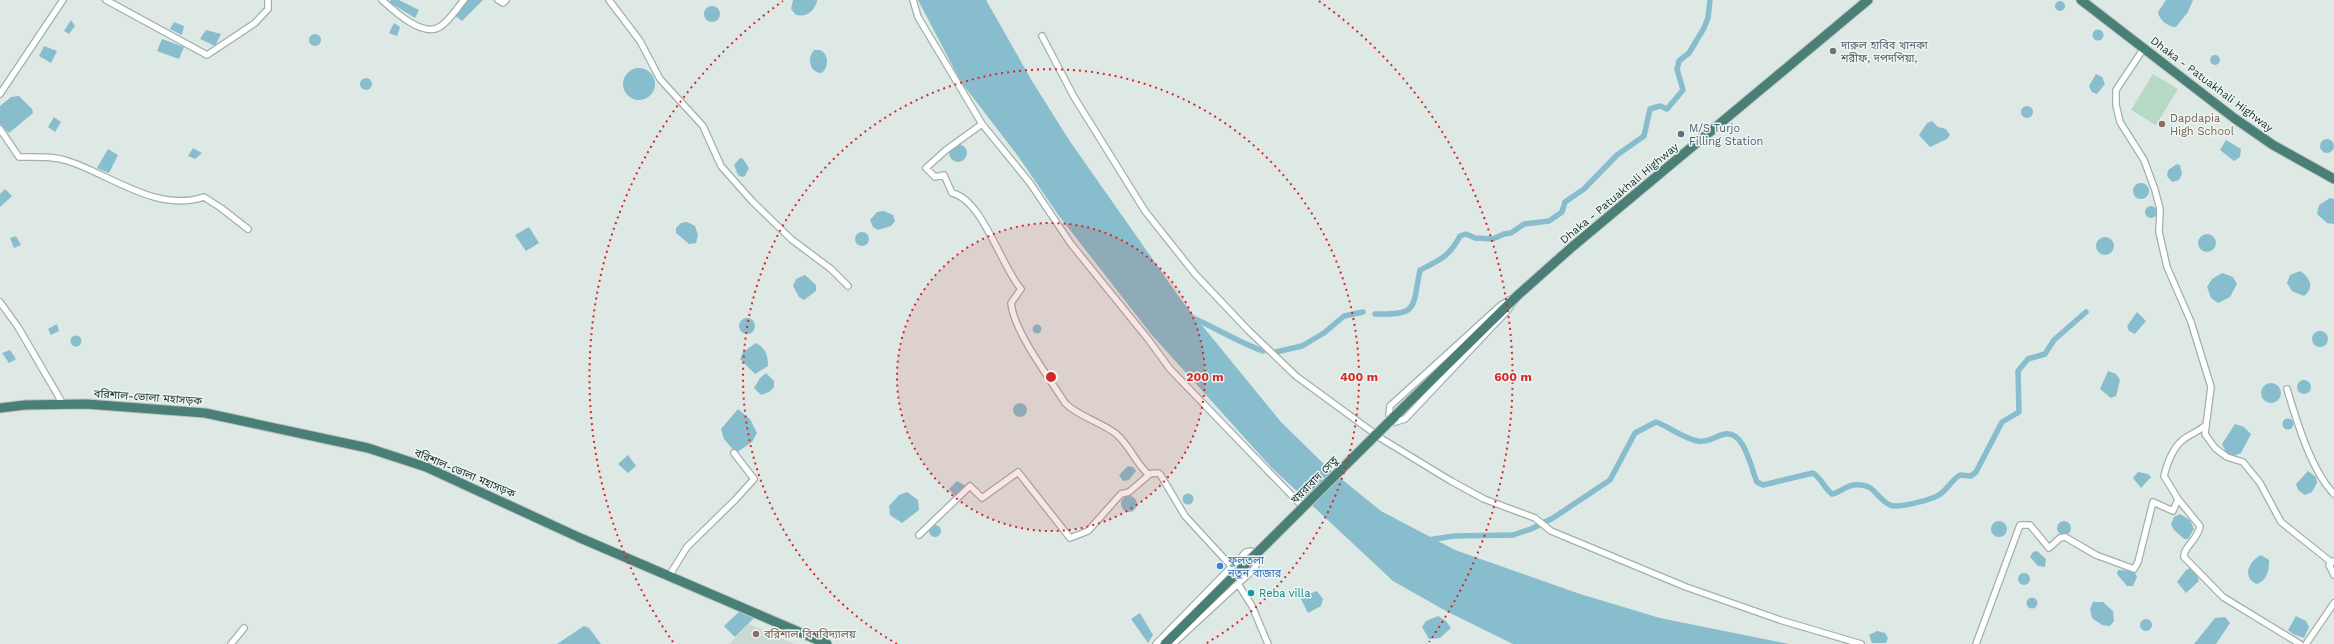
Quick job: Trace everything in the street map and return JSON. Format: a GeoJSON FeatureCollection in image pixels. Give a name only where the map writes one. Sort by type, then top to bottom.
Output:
{"type":"FeatureCollection","features":[{"type":"Feature","properties":{"kind":"highway","name":"Dhaka - Patuakhali Highway"},"geometry":{"type":"LineString","coordinates":[[1395,416],[1518,295],[1868,0]]}},
{"type":"Feature","properties":{"kind":"highway","name":"Dhaka - Patuakhali Highway"},"geometry":{"type":"LineString","coordinates":[[2081,0],[2234,118],[2273,145],[2334,178]]}},
{"type":"Feature","properties":{"kind":"highway","name":"বরিশাল-ভোলা মহাসড়ক"},"geometry":{"type":"LineString","coordinates":[[0,408],[63,404],[204,413],[368,448],[426,467],[669,576],[826,644]]}},
{"type":"Feature","properties":{"kind":"highway","name":"খয়রাবাদ সেতু"},"geometry":{"type":"LineString","coordinates":[[1165,644],[1395,416]]}},
{"type":"Feature","properties":{"kind":"street"},"geometry":{"type":"LineString","coordinates":[[0,94],[63,0]]}},
{"type":"Feature","properties":{"kind":"street"},"geometry":{"type":"LineString","coordinates":[[106,0],[207,55],[255,23],[268,9],[268,0]]}},
{"type":"Feature","properties":{"kind":"street"},"geometry":{"type":"LineString","coordinates":[[382,0],[418,27],[431,30],[441,27],[464,0]]}},
{"type":"Feature","properties":{"kind":"street"},"geometry":{"type":"LineString","coordinates":[[498,0],[503,3],[506,0]]}},
{"type":"Feature","properties":{"kind":"street"},"geometry":{"type":"LineString","coordinates":[[609,0],[640,41],[660,79],[702,126],[720,166],[752,201],[791,239],[810,256],[831,269],[848,286]]}},
{"type":"Feature","properties":{"kind":"street"},"geometry":{"type":"LineString","coordinates":[[913,0],[918,17],[982,124],[1030,183],[1071,244],[1148,339],[1170,369],[1300,504]]}},
{"type":"Feature","properties":{"kind":"street"},"geometry":{"type":"LineString","coordinates":[[1042,36],[1074,96],[1145,211],[1195,274],[1248,330],[1296,376],[1382,439],[1451,482],[1484,499],[1535,518],[1551,531],[1686,587],[1780,620],[1861,644]]}},
{"type":"Feature","properties":{"kind":"street"},"geometry":{"type":"LineString","coordinates":[[2144,48],[2116,90],[2116,105],[2120,122],[2144,160],[2155,190],[2160,209],[2159,232],[2167,267],[2188,315],[2212,387],[2205,434],[2215,448],[2227,457],[2243,462],[2260,483],[2281,522],[2332,562],[2330,569],[2334,575]]}},
{"type":"Feature","properties":{"kind":"street"},"geometry":{"type":"LineString","coordinates":[[982,124],[946,150],[926,168],[935,177],[944,175],[952,193],[964,197],[994,240],[1012,278],[1021,289],[1011,303],[1012,309],[1026,340],[1065,403],[1072,410],[1114,432],[1127,446],[1146,472],[1150,474]]}},
{"type":"Feature","properties":{"kind":"street"},"geometry":{"type":"LineString","coordinates":[[0,129],[19,157],[46,157],[67,161],[145,194],[168,200],[188,202],[204,197],[248,229]]}},
{"type":"Feature","properties":{"kind":"street"},"geometry":{"type":"LineString","coordinates":[[1518,295],[1507,311],[1404,419],[1395,422],[1389,416],[1390,406],[1501,305],[1518,295]]}},
{"type":"Feature","properties":{"kind":"street"},"geometry":{"type":"LineString","coordinates":[[0,302],[18,327],[63,404]]}},
{"type":"Feature","properties":{"kind":"street"},"geometry":{"type":"LineString","coordinates":[[2287,389],[2308,449],[2326,486],[2334,494]]}},
{"type":"Feature","properties":{"kind":"street"},"geometry":{"type":"LineString","coordinates":[[2206,425],[2192,436],[2184,440],[2168,461],[2164,476],[2178,499],[2200,526],[2199,533],[2185,550],[2184,557],[2223,597],[2300,644]]}},
{"type":"Feature","properties":{"kind":"street"},"geometry":{"type":"LineString","coordinates":[[669,576],[687,547],[735,500],[754,479],[734,453]]}},
{"type":"Feature","properties":{"kind":"street"},"geometry":{"type":"LineString","coordinates":[[919,535],[970,486],[982,498],[1018,472],[1070,538],[1088,531],[1121,494],[1129,492],[1150,474],[1158,472],[1185,516],[1231,566]]}},
{"type":"Feature","properties":{"kind":"street"},"geometry":{"type":"LineString","coordinates":[[1976,644],[2020,525],[2030,524],[2049,548],[2060,538],[2065,537],[2096,555],[2134,569],[2138,562],[2153,502],[2173,511],[2178,499]]}},
{"type":"Feature","properties":{"kind":"street"},"geometry":{"type":"LineString","coordinates":[[1156,644],[1231,566],[1246,552],[1251,551],[1259,559],[1254,569],[1173,644]]}},
{"type":"Feature","properties":{"kind":"street"},"geometry":{"type":"LineString","coordinates":[[1238,584],[1252,606],[1268,644]]}},
{"type":"Feature","properties":{"kind":"street"},"geometry":{"type":"LineString","coordinates":[[2306,644],[2334,603]]}},
{"type":"Feature","properties":{"kind":"street"},"geometry":{"type":"LineString","coordinates":[[231,644],[244,628]]}},
{"type":"Feature","properties":{"kind":"shaded area","name":"বরিশাল বিশ্ববিদ্যালয়"},"geometry":{"type":"Polygon","coordinates":[[[749,624],[795,644],[729,644],[749,624]]]}},
{"type":"Feature","properties":{"kind":"green space"},"geometry":{"type":"Polygon","coordinates":[[[2153,74],[2178,89],[2156,125],[2131,110],[2153,74]]]}},
{"type":"Feature","properties":{"kind":"water"},"geometry":{"type":"Polygon","coordinates":[[[391,0],[399,0],[419,10],[415,18],[389,2],[391,0]]]}},
{"type":"Feature","properties":{"kind":"water"},"geometry":{"type":"Polygon","coordinates":[[[468,0],[483,0],[462,21],[454,15],[468,0]]]}},
{"type":"Feature","properties":{"kind":"water"},"geometry":{"type":"Polygon","coordinates":[[[793,0],[817,0],[817,2],[814,9],[809,13],[796,15],[791,9],[793,0]]]}},
{"type":"Feature","properties":{"kind":"water"},"geometry":{"type":"Polygon","coordinates":[[[918,0],[986,0],[1032,81],[1069,140],[1182,301],[1281,422],[1329,469],[1381,511],[1455,550],[1580,594],[1660,618],[1789,644],[1513,644],[1446,611],[1393,581],[1271,467],[1151,334],[1059,216],[1018,156],[961,82],[918,0]]]}},
{"type":"Feature","properties":{"kind":"water"},"geometry":{"type":"Polygon","coordinates":[[[2166,0],[2193,0],[2188,12],[2176,27],[2170,26],[2160,18],[2158,12],[2166,0]]]}},
{"type":"Feature","properties":{"kind":"water"},"geometry":{"type":"Polygon","coordinates":[[[2058,1],[2062,1],[2064,2],[2064,10],[2058,11],[2055,8],[2055,4],[2058,1]]]}},
{"type":"Feature","properties":{"kind":"water"},"geometry":{"type":"Polygon","coordinates":[[[712,6],[719,11],[720,14],[715,21],[712,22],[705,17],[704,14],[709,7],[712,6]]]}},
{"type":"Feature","properties":{"kind":"water"},"geometry":{"type":"Polygon","coordinates":[[[71,20],[75,26],[69,34],[64,31],[71,20]]]}},
{"type":"Feature","properties":{"kind":"water"},"geometry":{"type":"Polygon","coordinates":[[[174,22],[184,26],[182,35],[170,29],[174,22]]]}},
{"type":"Feature","properties":{"kind":"water"},"geometry":{"type":"Polygon","coordinates":[[[394,23],[400,27],[397,36],[389,33],[394,23]]]}},
{"type":"Feature","properties":{"kind":"water"},"geometry":{"type":"Polygon","coordinates":[[[206,30],[221,34],[215,46],[200,39],[206,30]]]}},
{"type":"Feature","properties":{"kind":"water"},"geometry":{"type":"Polygon","coordinates":[[[2096,30],[2100,30],[2102,31],[2102,39],[2096,40],[2093,37],[2093,33],[2096,30]]]}},
{"type":"Feature","properties":{"kind":"water"},"geometry":{"type":"Polygon","coordinates":[[[315,34],[319,36],[321,40],[319,44],[315,46],[311,44],[309,40],[311,36],[315,34]]]}},
{"type":"Feature","properties":{"kind":"water"},"geometry":{"type":"Polygon","coordinates":[[[162,39],[184,47],[179,59],[157,51],[162,39]]]}},
{"type":"Feature","properties":{"kind":"water"},"geometry":{"type":"Polygon","coordinates":[[[44,46],[57,51],[51,63],[39,56],[44,46]]]}},
{"type":"Feature","properties":{"kind":"water"},"geometry":{"type":"Polygon","coordinates":[[[814,50],[820,50],[825,54],[827,64],[822,73],[814,71],[810,64],[810,57],[814,50]]]}},
{"type":"Feature","properties":{"kind":"water"},"geometry":{"type":"Polygon","coordinates":[[[2213,55],[2217,55],[2220,60],[2217,65],[2213,65],[2210,62],[2210,58],[2213,55]]]}},
{"type":"Feature","properties":{"kind":"water"},"geometry":{"type":"Polygon","coordinates":[[[639,68],[645,69],[652,75],[655,84],[654,90],[648,97],[639,100],[633,99],[626,93],[623,84],[624,78],[630,71],[639,68]]]}},
{"type":"Feature","properties":{"kind":"water"},"geometry":{"type":"Polygon","coordinates":[[[2096,74],[2102,77],[2105,84],[2097,94],[2092,92],[2089,86],[2096,74]]]}},
{"type":"Feature","properties":{"kind":"water"},"geometry":{"type":"Polygon","coordinates":[[[364,78],[368,78],[372,84],[368,90],[364,90],[360,86],[360,82],[364,78]]]}},
{"type":"Feature","properties":{"kind":"water"},"geometry":{"type":"Polygon","coordinates":[[[19,96],[32,109],[33,113],[9,133],[0,124],[0,106],[11,97],[19,96]]]}},
{"type":"Feature","properties":{"kind":"water"},"geometry":{"type":"Polygon","coordinates":[[[2027,106],[2031,108],[2033,112],[2031,116],[2027,118],[2023,116],[2021,112],[2023,108],[2027,106]]]}},
{"type":"Feature","properties":{"kind":"water"},"geometry":{"type":"Polygon","coordinates":[[[54,117],[61,122],[55,132],[48,127],[54,117]]]}},
{"type":"Feature","properties":{"kind":"water"},"geometry":{"type":"Polygon","coordinates":[[[1932,121],[1938,127],[1946,129],[1950,135],[1947,139],[1930,147],[1919,135],[1927,123],[1932,121]]]}},
{"type":"Feature","properties":{"kind":"water"},"geometry":{"type":"Polygon","coordinates":[[[2324,139],[2330,139],[2334,143],[2334,149],[2330,153],[2324,153],[2320,149],[2320,143],[2324,139]]]}},
{"type":"Feature","properties":{"kind":"water"},"geometry":{"type":"Polygon","coordinates":[[[2226,140],[2241,149],[2240,157],[2234,161],[2220,150],[2226,140]]]}},
{"type":"Feature","properties":{"kind":"water"},"geometry":{"type":"Polygon","coordinates":[[[958,144],[964,147],[967,153],[964,159],[958,162],[952,159],[949,153],[952,147],[958,144]]]}},
{"type":"Feature","properties":{"kind":"water"},"geometry":{"type":"Polygon","coordinates":[[[193,148],[202,153],[195,159],[188,156],[193,148]]]}},
{"type":"Feature","properties":{"kind":"water"},"geometry":{"type":"Polygon","coordinates":[[[108,149],[118,155],[109,173],[97,168],[108,149]]]}},
{"type":"Feature","properties":{"kind":"water"},"geometry":{"type":"Polygon","coordinates":[[[740,158],[743,159],[749,168],[745,176],[742,177],[738,175],[734,165],[740,158]]]}},
{"type":"Feature","properties":{"kind":"water"},"geometry":{"type":"Polygon","coordinates":[[[2177,164],[2180,165],[2182,174],[2179,180],[2172,182],[2167,176],[2168,170],[2177,164]]]}},
{"type":"Feature","properties":{"kind":"water"},"geometry":{"type":"Polygon","coordinates":[[[2141,183],[2148,188],[2149,191],[2144,198],[2141,199],[2134,194],[2133,191],[2138,184],[2141,183]]]}},
{"type":"Feature","properties":{"kind":"water"},"geometry":{"type":"Polygon","coordinates":[[[5,189],[12,196],[0,207],[0,194],[5,189]]]}},
{"type":"Feature","properties":{"kind":"water"},"geometry":{"type":"Polygon","coordinates":[[[2330,198],[2334,199],[2334,224],[2327,223],[2317,214],[2319,205],[2330,198]]]}},
{"type":"Feature","properties":{"kind":"water"},"geometry":{"type":"Polygon","coordinates":[[[2153,206],[2156,207],[2156,217],[2149,218],[2146,217],[2145,210],[2146,207],[2153,206]]]}},
{"type":"Feature","properties":{"kind":"water"},"geometry":{"type":"Polygon","coordinates":[[[884,211],[893,215],[895,221],[891,226],[878,230],[873,227],[870,220],[877,212],[884,211]]]}},
{"type":"Feature","properties":{"kind":"water"},"geometry":{"type":"Polygon","coordinates":[[[687,222],[695,226],[698,235],[696,243],[689,244],[676,233],[676,228],[681,223],[687,222]]]}},
{"type":"Feature","properties":{"kind":"water"},"geometry":{"type":"Polygon","coordinates":[[[529,227],[539,243],[526,251],[515,235],[529,227]]]}},
{"type":"Feature","properties":{"kind":"water"},"geometry":{"type":"Polygon","coordinates":[[[859,232],[865,232],[869,236],[869,242],[865,246],[859,246],[855,242],[855,236],[859,232]]]}},
{"type":"Feature","properties":{"kind":"water"},"geometry":{"type":"Polygon","coordinates":[[[2207,234],[2213,237],[2216,243],[2213,249],[2207,252],[2201,249],[2198,243],[2201,237],[2207,234]]]}},
{"type":"Feature","properties":{"kind":"water"},"geometry":{"type":"Polygon","coordinates":[[[16,236],[21,245],[14,248],[10,238],[16,236]]]}},
{"type":"Feature","properties":{"kind":"water"},"geometry":{"type":"Polygon","coordinates":[[[2105,237],[2111,240],[2114,246],[2111,252],[2105,255],[2099,252],[2096,246],[2099,240],[2105,237]]]}},
{"type":"Feature","properties":{"kind":"water"},"geometry":{"type":"Polygon","coordinates":[[[2300,271],[2309,279],[2310,283],[2309,290],[2304,296],[2292,291],[2287,283],[2290,275],[2300,271]]]}},
{"type":"Feature","properties":{"kind":"water"},"geometry":{"type":"Polygon","coordinates":[[[2222,273],[2233,277],[2237,284],[2230,297],[2218,303],[2211,298],[2207,287],[2212,279],[2222,273]]]}},
{"type":"Feature","properties":{"kind":"water"},"geometry":{"type":"Polygon","coordinates":[[[805,275],[816,285],[816,291],[804,300],[799,297],[793,286],[796,279],[805,275]]]}},
{"type":"Feature","properties":{"kind":"water"},"geometry":{"type":"Polygon","coordinates":[[[2137,312],[2146,321],[2135,334],[2129,331],[2127,326],[2137,312]]]}},
{"type":"Feature","properties":{"kind":"water"},"geometry":{"type":"Polygon","coordinates":[[[744,318],[750,318],[755,323],[753,332],[750,334],[744,334],[739,329],[739,323],[744,318]]]}},
{"type":"Feature","properties":{"kind":"water"},"geometry":{"type":"Polygon","coordinates":[[[57,324],[59,331],[51,335],[48,329],[57,324]]]}},
{"type":"Feature","properties":{"kind":"water"},"geometry":{"type":"Polygon","coordinates":[[[1035,325],[1039,325],[1041,329],[1039,333],[1035,333],[1033,331],[1033,327],[1035,325]]]}},
{"type":"Feature","properties":{"kind":"water"},"geometry":{"type":"Polygon","coordinates":[[[2320,331],[2327,336],[2328,339],[2323,346],[2320,347],[2313,342],[2312,339],[2317,332],[2320,331]]]}},
{"type":"Feature","properties":{"kind":"water"},"geometry":{"type":"Polygon","coordinates":[[[74,336],[78,336],[80,337],[80,345],[74,346],[71,343],[71,339],[74,336]]]}},
{"type":"Feature","properties":{"kind":"water"},"geometry":{"type":"Polygon","coordinates":[[[756,343],[762,347],[766,353],[768,366],[755,374],[740,359],[743,352],[756,343]]]}},
{"type":"Feature","properties":{"kind":"water"},"geometry":{"type":"Polygon","coordinates":[[[10,350],[16,359],[9,363],[2,353],[10,350]]]}},
{"type":"Feature","properties":{"kind":"water"},"geometry":{"type":"Polygon","coordinates":[[[2108,371],[2116,374],[2120,380],[2116,396],[2111,398],[2100,389],[2108,371]]]}},
{"type":"Feature","properties":{"kind":"water"},"geometry":{"type":"Polygon","coordinates":[[[766,373],[774,381],[774,387],[769,392],[761,395],[754,388],[760,378],[766,373]]]}},
{"type":"Feature","properties":{"kind":"water"},"geometry":{"type":"Polygon","coordinates":[[[2304,380],[2309,382],[2311,387],[2309,392],[2304,394],[2299,392],[2297,387],[2299,382],[2304,380]]]}},
{"type":"Feature","properties":{"kind":"water"},"geometry":{"type":"Polygon","coordinates":[[[2271,383],[2278,386],[2281,393],[2278,400],[2271,403],[2264,400],[2261,393],[2264,386],[2271,383]]]}},
{"type":"Feature","properties":{"kind":"water"},"geometry":{"type":"Polygon","coordinates":[[[1020,403],[1025,405],[1027,410],[1025,415],[1020,417],[1015,415],[1013,410],[1015,405],[1020,403]]]}},
{"type":"Feature","properties":{"kind":"water"},"geometry":{"type":"Polygon","coordinates":[[[738,409],[750,419],[757,433],[752,442],[736,453],[724,439],[721,429],[738,409]]]}},
{"type":"Feature","properties":{"kind":"water"},"geometry":{"type":"Polygon","coordinates":[[[2288,418],[2292,420],[2294,424],[2292,428],[2288,430],[2284,428],[2282,424],[2284,420],[2288,418]]]}},
{"type":"Feature","properties":{"kind":"water"},"geometry":{"type":"Polygon","coordinates":[[[2235,424],[2244,427],[2251,434],[2241,453],[2234,456],[2226,452],[2222,444],[2235,424]]]}},
{"type":"Feature","properties":{"kind":"water"},"geometry":{"type":"Polygon","coordinates":[[[628,455],[636,466],[628,473],[618,464],[628,455]]]}},
{"type":"Feature","properties":{"kind":"water"},"geometry":{"type":"Polygon","coordinates":[[[1128,466],[1133,467],[1136,471],[1129,480],[1123,481],[1119,475],[1128,466]]]}},
{"type":"Feature","properties":{"kind":"water"},"geometry":{"type":"Polygon","coordinates":[[[2308,471],[2316,477],[2317,483],[2312,492],[2305,495],[2298,490],[2296,484],[2308,471]]]}},
{"type":"Feature","properties":{"kind":"water"},"geometry":{"type":"Polygon","coordinates":[[[2138,472],[2148,474],[2151,477],[2141,488],[2133,478],[2138,472]]]}},
{"type":"Feature","properties":{"kind":"water"},"geometry":{"type":"Polygon","coordinates":[[[957,481],[968,487],[960,494],[954,495],[949,489],[957,481]]]}},
{"type":"Feature","properties":{"kind":"water"},"geometry":{"type":"Polygon","coordinates":[[[907,492],[918,500],[919,510],[902,523],[890,515],[889,506],[899,495],[907,492]]]}},
{"type":"Feature","properties":{"kind":"water"},"geometry":{"type":"Polygon","coordinates":[[[1188,493],[1192,495],[1194,499],[1192,503],[1188,505],[1184,503],[1182,499],[1184,495],[1188,493]]]}},
{"type":"Feature","properties":{"kind":"water"},"geometry":{"type":"Polygon","coordinates":[[[1126,496],[1132,496],[1137,501],[1135,510],[1132,512],[1126,512],[1121,507],[1121,501],[1126,496]]]}},
{"type":"Feature","properties":{"kind":"water"},"geometry":{"type":"Polygon","coordinates":[[[2180,514],[2190,520],[2194,529],[2188,539],[2184,539],[2174,530],[2171,524],[2174,517],[2180,514]]]}},
{"type":"Feature","properties":{"kind":"water"},"geometry":{"type":"Polygon","coordinates":[[[1999,521],[2006,526],[2007,529],[2002,536],[1999,537],[1992,532],[1991,529],[1996,522],[1999,521]]]}},
{"type":"Feature","properties":{"kind":"water"},"geometry":{"type":"Polygon","coordinates":[[[2064,521],[2069,523],[2071,528],[2069,533],[2064,535],[2059,533],[2057,528],[2059,523],[2064,521]]]}},
{"type":"Feature","properties":{"kind":"water"},"geometry":{"type":"Polygon","coordinates":[[[933,525],[937,525],[941,531],[937,537],[933,537],[929,533],[929,529],[933,525]]]}},
{"type":"Feature","properties":{"kind":"water"},"geometry":{"type":"Polygon","coordinates":[[[2037,551],[2046,559],[2045,567],[2038,566],[2030,557],[2033,552],[2037,551]]]}},
{"type":"Feature","properties":{"kind":"water"},"geometry":{"type":"Polygon","coordinates":[[[2261,555],[2269,560],[2269,567],[2264,580],[2257,584],[2249,577],[2248,569],[2253,561],[2261,555]]]}},
{"type":"Feature","properties":{"kind":"water"},"geometry":{"type":"Polygon","coordinates":[[[2190,568],[2197,575],[2199,581],[2186,593],[2177,582],[2186,570],[2190,568]]]}},
{"type":"Feature","properties":{"kind":"water"},"geometry":{"type":"Polygon","coordinates":[[[2118,570],[2134,571],[2137,577],[2133,586],[2127,586],[2117,574],[2118,570]]]}},
{"type":"Feature","properties":{"kind":"water"},"geometry":{"type":"Polygon","coordinates":[[[2026,573],[2029,574],[2029,584],[2022,585],[2019,584],[2018,577],[2019,574],[2026,573]]]}},
{"type":"Feature","properties":{"kind":"water"},"geometry":{"type":"Polygon","coordinates":[[[1317,591],[1323,599],[1321,606],[1308,613],[1301,599],[1306,595],[1317,591]]]}},
{"type":"Feature","properties":{"kind":"water"},"geometry":{"type":"Polygon","coordinates":[[[2030,598],[2034,598],[2036,599],[2036,607],[2030,608],[2027,605],[2027,601],[2030,598]]]}},
{"type":"Feature","properties":{"kind":"water"},"geometry":{"type":"Polygon","coordinates":[[[2093,602],[2103,602],[2113,611],[2114,621],[2110,626],[2102,625],[2092,618],[2090,609],[2093,602]]]}},
{"type":"Feature","properties":{"kind":"water"},"geometry":{"type":"Polygon","coordinates":[[[739,612],[754,618],[735,637],[724,626],[739,612]]]}},
{"type":"Feature","properties":{"kind":"water"},"geometry":{"type":"Polygon","coordinates":[[[1140,613],[1153,635],[1148,643],[1131,619],[1140,613]]]}},
{"type":"Feature","properties":{"kind":"water"},"geometry":{"type":"Polygon","coordinates":[[[1438,616],[1446,621],[1451,628],[1440,638],[1429,639],[1422,627],[1426,621],[1438,616]]]}},
{"type":"Feature","properties":{"kind":"water"},"geometry":{"type":"Polygon","coordinates":[[[2296,616],[2306,621],[2309,627],[2304,638],[2293,634],[2288,630],[2296,616]]]}},
{"type":"Feature","properties":{"kind":"water"},"geometry":{"type":"Polygon","coordinates":[[[2225,617],[2230,623],[2216,644],[2194,644],[2215,618],[2225,617]]]}},
{"type":"Feature","properties":{"kind":"water"},"geometry":{"type":"Polygon","coordinates":[[[2146,619],[2150,621],[2152,625],[2150,629],[2146,631],[2142,629],[2140,625],[2142,621],[2146,619]]]}},
{"type":"Feature","properties":{"kind":"water"},"geometry":{"type":"Polygon","coordinates":[[[584,626],[589,628],[601,644],[557,644],[584,626]]]}},
{"type":"Feature","properties":{"kind":"water"},"geometry":{"type":"Polygon","coordinates":[[[1877,631],[1885,633],[1888,638],[1886,643],[1872,643],[1869,635],[1877,631]]]}},
{"type":"Feature","properties":{"kind":"waterway"},"geometry":{"type":"LineString","coordinates":[[1375,314],[1399,313],[1406,311],[1411,307],[1416,293],[1420,270],[1448,253],[1460,236],[1466,234],[1475,238],[1493,239],[1504,234],[1511,233],[1524,224],[1549,221],[1562,212],[1565,202],[1584,189],[1617,155],[1644,136],[1650,109],[1660,106],[1667,109],[1683,90],[1677,69],[1679,61],[1689,53],[1704,28],[1708,18],[1710,0]]}},
{"type":"Feature","properties":{"kind":"waterway"},"geometry":{"type":"LineString","coordinates":[[1276,352],[1302,346],[1324,333],[1344,316],[1363,312]]}},
{"type":"Feature","properties":{"kind":"waterway"},"geometry":{"type":"LineString","coordinates":[[1428,540],[1454,536],[1513,535],[1531,529],[1553,518],[1610,480],[1635,433],[1656,422],[1688,438],[1698,441],[1708,440],[1725,434],[1738,438],[1750,460],[1757,482],[1763,485],[1813,473],[1832,494],[1854,485],[1861,485],[1867,486],[1885,502],[1894,506],[1912,504],[1931,498],[1942,493],[1953,480],[1960,475],[1971,476],[1976,472],[2002,422],[2019,412],[2018,371],[2028,359],[2045,354],[2054,340],[2086,312]]}},
{"type":"Feature","properties":{"kind":"waterway"},"geometry":{"type":"LineString","coordinates":[[1191,317],[1263,351]]}},
{"type":"Feature","properties":{"kind":"place","name":"দারুল হাবিব খানকা শরীফ, দপদপিয়া,"},"geometry":{"type":"Point","coordinates":[1833,51]}},
{"type":"Feature","properties":{"kind":"place","name":"Dapdapia High School"},"geometry":{"type":"Point","coordinates":[2162,124]}},
{"type":"Feature","properties":{"kind":"place","name":"M/S Turjo Filling Station"},"geometry":{"type":"Point","coordinates":[1681,134]}},
{"type":"Feature","properties":{"kind":"place","name":"ফুলতলা নতুন বাজার"},"geometry":{"type":"Point","coordinates":[1220,566]}},
{"type":"Feature","properties":{"kind":"place","name":"Reba villa"},"geometry":{"type":"Point","coordinates":[1251,593]}},
{"type":"Feature","properties":{"kind":"place","name":"বরিশাল বিশ্ববিদ্যালয়"},"geometry":{"type":"Point","coordinates":[756,634]}}]}
